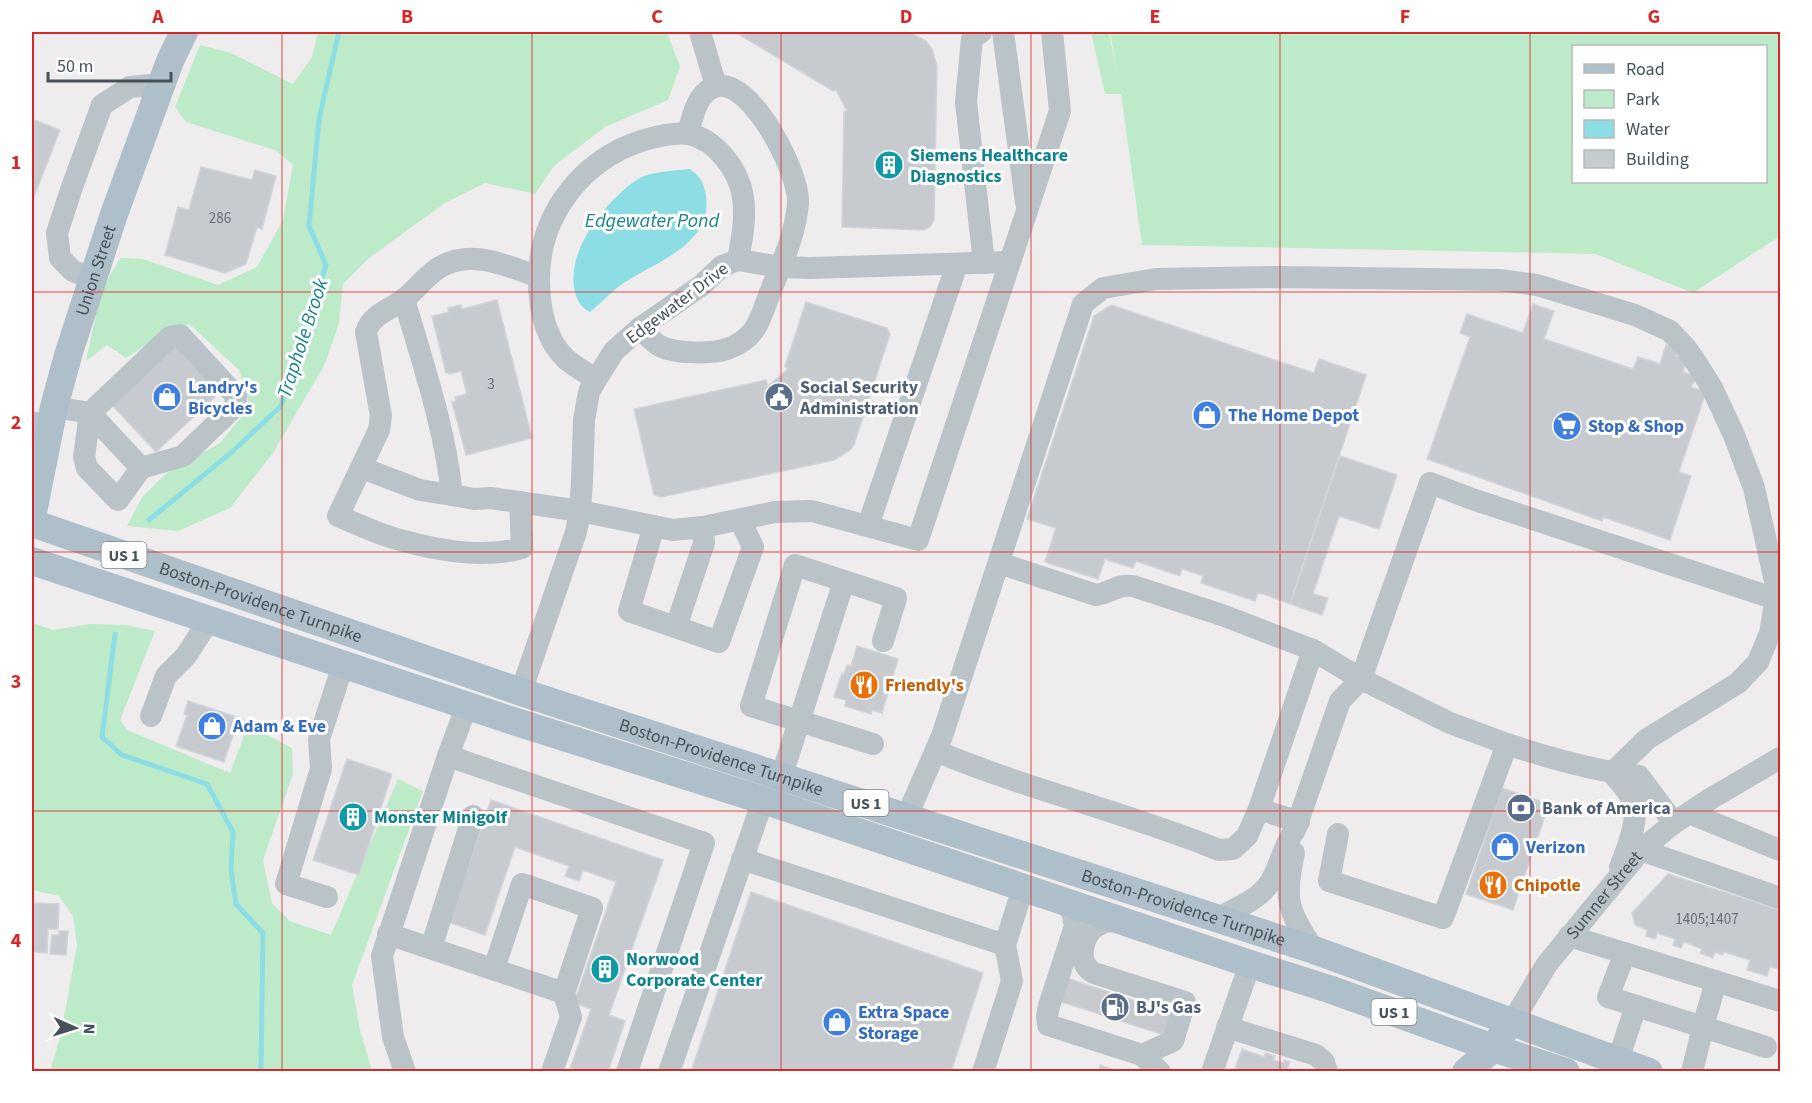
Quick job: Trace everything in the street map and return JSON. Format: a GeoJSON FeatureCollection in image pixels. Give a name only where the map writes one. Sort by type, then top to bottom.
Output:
{"type":"FeatureCollection","features":[{"type":"Feature","properties":{"kind":"main road","name":"Union Street"},"geometry":{"type":"LineString","coordinates":[[32,517],[45,419],[113,217],[162,84],[184,32]]}},
{"type":"Feature","properties":{"kind":"main road","name":"Boston-Providence Turnpike"},"geometry":{"type":"LineString","coordinates":[[32,523],[521,692],[1314,950],[1649,1071]]}},
{"type":"Feature","properties":{"kind":"main road","name":"Boston-Providence Turnpike"},"geometry":{"type":"LineString","coordinates":[[32,561],[343,665],[762,800],[1329,989],[1493,1048],[1566,1071]]}},
{"type":"Feature","properties":{"kind":"main road","name":"Sumner Street"},"geometry":{"type":"LineString","coordinates":[[1466,1071],[1493,1048],[1513,1021]]}},
{"type":"Feature","properties":{"kind":"street"},"geometry":{"type":"LineString","coordinates":[[700,32],[716,86]]}},
{"type":"Feature","properties":{"kind":"street"},"geometry":{"type":"LineString","coordinates":[[981,32],[972,38],[966,102],[984,263]]}},
{"type":"Feature","properties":{"kind":"street"},"geometry":{"type":"LineString","coordinates":[[1003,32],[1027,209]]}},
{"type":"Feature","properties":{"kind":"street"},"geometry":{"type":"LineString","coordinates":[[362,468],[420,490],[580,511],[673,530],[703,527],[775,512],[812,512],[918,540],[1060,111],[1052,32]]}},
{"type":"Feature","properties":{"kind":"street"},"geometry":{"type":"LineString","coordinates":[[94,279],[73,271],[60,258],[57,233],[72,187],[102,105],[130,87],[162,84]]}},
{"type":"Feature","properties":{"kind":"street"},"geometry":{"type":"LineString","coordinates":[[596,380],[566,359],[554,342],[541,306],[539,277],[542,245],[550,223],[561,201],[579,179],[612,153],[659,136],[688,134],[693,112],[699,102],[716,86],[726,86],[737,91],[758,111],[778,142],[794,177],[798,202],[781,267],[753,334],[736,346],[718,352],[682,351],[659,346],[640,328]]}},
{"type":"Feature","properties":{"kind":"street","name":"Edgewater Drive"},"geometry":{"type":"LineString","coordinates":[[521,692],[576,532],[580,511],[584,420],[589,392],[614,351],[640,328],[702,285],[722,266],[738,260],[743,195],[725,158],[708,141],[688,134]]}},
{"type":"Feature","properties":{"kind":"street"},"geometry":{"type":"LineString","coordinates":[[520,502],[522,548],[508,552],[442,549],[388,536],[338,516],[379,430],[381,416],[366,332],[369,321],[404,299],[438,268],[461,259],[476,258],[492,261],[539,277]]}},
{"type":"Feature","properties":{"kind":"street"},"geometry":{"type":"LineString","coordinates":[[738,260],[781,267],[810,268],[1009,262]]}},
{"type":"Feature","properties":{"kind":"street"},"geometry":{"type":"LineString","coordinates":[[868,526],[957,264]]}},
{"type":"Feature","properties":{"kind":"street"},"geometry":{"type":"LineString","coordinates":[[906,816],[936,751],[1083,304],[1102,288],[1156,279],[1278,277],[1500,280],[1538,285],[1635,315],[1670,331],[1686,348],[1712,388],[1734,435],[1754,488],[1775,581],[1776,599],[1770,633],[1758,662],[1738,683],[1647,739],[1612,773]]}},
{"type":"Feature","properties":{"kind":"street"},"geometry":{"type":"LineString","coordinates":[[404,299],[448,457],[452,495]]}},
{"type":"Feature","properties":{"kind":"street"},"geometry":{"type":"LineString","coordinates":[[45,419],[90,413],[170,337],[180,335],[236,396],[236,405],[183,456],[141,468],[118,500],[87,468],[84,458],[90,413]]}},
{"type":"Feature","properties":{"kind":"street"},"geometry":{"type":"LineString","coordinates":[[90,413],[141,468]]}},
{"type":"Feature","properties":{"kind":"street"},"geometry":{"type":"LineString","coordinates":[[1218,918],[1259,895],[1271,881],[1297,826],[1340,701],[1361,679],[1430,483],[1474,500],[1776,599]]}},
{"type":"Feature","properties":{"kind":"street"},"geometry":{"type":"LineString","coordinates":[[654,526],[629,612],[719,642],[753,547],[740,520]]}},
{"type":"Feature","properties":{"kind":"street"},"geometry":{"type":"LineString","coordinates":[[676,627],[704,543],[703,527]]}},
{"type":"Feature","properties":{"kind":"street"},"geometry":{"type":"LineString","coordinates":[[999,563],[1096,595],[1107,593],[1121,585],[1133,586],[1222,615],[1313,650],[1361,679],[1450,723],[1539,755],[1612,773],[1639,776],[1681,818],[1780,850]]}},
{"type":"Feature","properties":{"kind":"street"},"geometry":{"type":"LineString","coordinates":[[873,744],[751,706],[795,565],[896,598],[883,641]]}},
{"type":"Feature","properties":{"kind":"street"},"geometry":{"type":"LineString","coordinates":[[782,776],[844,581]]}},
{"type":"Feature","properties":{"kind":"street"},"geometry":{"type":"LineString","coordinates":[[152,716],[166,676],[186,656],[209,620]]}},
{"type":"Feature","properties":{"kind":"street"},"geometry":{"type":"LineString","coordinates":[[936,751],[973,766],[1219,850],[1233,849],[1247,836],[1259,809],[1313,650]]}},
{"type":"Feature","properties":{"kind":"street"},"geometry":{"type":"LineString","coordinates":[[327,897],[286,884],[321,769],[319,739],[343,665]]}},
{"type":"Feature","properties":{"kind":"street"},"geometry":{"type":"LineString","coordinates":[[405,1071],[393,1036],[382,956],[447,756],[467,705]]}},
{"type":"Feature","properties":{"kind":"street"},"geometry":{"type":"LineString","coordinates":[[1338,834],[1329,881],[1443,918],[1507,744]]}},
{"type":"Feature","properties":{"kind":"street"},"geometry":{"type":"LineString","coordinates":[[447,756],[704,843],[627,1071]]}},
{"type":"Feature","properties":{"kind":"street","name":"Sumner Street"},"geometry":{"type":"LineString","coordinates":[[1513,1021],[1547,964],[1641,850],[1681,818],[1780,758]]}},
{"type":"Feature","properties":{"kind":"street"},"geometry":{"type":"LineString","coordinates":[[1612,773],[1633,800],[1635,810],[1629,845],[1612,884]]}},
{"type":"Feature","properties":{"kind":"street"},"geometry":{"type":"LineString","coordinates":[[669,1071],[762,800]]}},
{"type":"Feature","properties":{"kind":"street"},"geometry":{"type":"LineString","coordinates":[[1259,809],[1297,826]]}},
{"type":"Feature","properties":{"kind":"street"},"geometry":{"type":"LineString","coordinates":[[431,948],[473,816]]}},
{"type":"Feature","properties":{"kind":"street"},"geometry":{"type":"LineString","coordinates":[[1297,826],[1296,846],[1288,881],[1288,899],[1296,924],[1314,950]]}},
{"type":"Feature","properties":{"kind":"street"},"geometry":{"type":"LineString","coordinates":[[1641,850],[1780,898]]}},
{"type":"Feature","properties":{"kind":"street"},"geometry":{"type":"LineString","coordinates":[[742,859],[1005,945]]}},
{"type":"Feature","properties":{"kind":"street"},"geometry":{"type":"LineString","coordinates":[[494,969],[522,884],[592,908],[564,993],[571,1017],[552,1071]]}},
{"type":"Feature","properties":{"kind":"street"},"geometry":{"type":"LineString","coordinates":[[983,1071],[1012,981],[1005,945],[1023,888]]}},
{"type":"Feature","properties":{"kind":"street"},"geometry":{"type":"LineString","coordinates":[[1062,900],[1072,912],[1075,924],[1047,1016],[1048,1025],[1142,1055],[1160,1071]]}},
{"type":"Feature","properties":{"kind":"street"},"geometry":{"type":"LineString","coordinates":[[1122,920],[1104,922],[1092,928],[1083,948],[1084,966],[1094,973],[1185,1002],[1173,1041],[1142,1055]]}},
{"type":"Feature","properties":{"kind":"street"},"geometry":{"type":"LineString","coordinates":[[388,934],[564,993]]}},
{"type":"Feature","properties":{"kind":"street"},"geometry":{"type":"LineString","coordinates":[[1569,936],[1780,1001]]}},
{"type":"Feature","properties":{"kind":"street"},"geometry":{"type":"LineString","coordinates":[[1625,953],[1608,997],[1766,1047]]}},
{"type":"Feature","properties":{"kind":"street"},"geometry":{"type":"LineString","coordinates":[[1212,1071],[1250,964]]}},
{"type":"Feature","properties":{"kind":"street"},"geometry":{"type":"LineString","coordinates":[[1692,1071],[1716,981]]}},
{"type":"Feature","properties":{"kind":"street"},"geometry":{"type":"LineString","coordinates":[[1618,1060],[1636,1006]]}},
{"type":"Feature","properties":{"kind":"street"},"geometry":{"type":"LineString","coordinates":[[1227,1027],[1316,1055],[1323,1062],[1327,1071]]}},
{"type":"Feature","properties":{"kind":"street"},"geometry":{"type":"LineString","coordinates":[[1250,1034],[1251,1040],[1256,1045],[1307,1063],[1313,1071]]}},
{"type":"Feature","properties":{"kind":"green space"},"geometry":{"type":"Polygon","coordinates":[[[318,32],[667,32],[680,67],[668,100],[605,127],[554,166],[535,194],[485,183],[445,203],[369,258],[343,284],[339,323],[325,364],[273,453],[230,508],[178,531],[127,526],[142,497],[168,472],[220,443],[250,406],[239,370],[189,324],[156,338],[126,358],[107,345],[86,361],[101,291],[120,258],[143,259],[218,285],[257,267],[283,220],[293,165],[275,150],[186,122],[175,107],[200,45],[231,53],[293,84],[312,57],[318,32]]]}},
{"type":"Feature","properties":{"kind":"green space"},"geometry":{"type":"Polygon","coordinates":[[[1091,32],[1109,32],[1118,79],[1110,32],[1780,32],[1780,236],[1693,293],[1596,254],[1142,245],[1121,94],[1105,94],[1091,32]]]}},
{"type":"Feature","properties":{"kind":"green space"},"geometry":{"type":"Polygon","coordinates":[[[34,623],[52,630],[91,624],[126,625],[155,631],[120,720],[127,730],[230,773],[248,725],[292,748],[293,774],[263,860],[272,903],[290,921],[331,935],[398,779],[423,791],[352,985],[360,1030],[372,1071],[50,1071],[61,1034],[77,945],[73,916],[59,896],[32,890],[32,637],[34,623]]]}},
{"type":"Feature","properties":{"kind":"water","name":"Edgewater Pond"},"geometry":{"type":"Polygon","coordinates":[[[690,169],[701,180],[706,196],[706,213],[700,228],[677,252],[618,287],[590,312],[587,310],[581,305],[576,295],[574,273],[582,243],[590,229],[610,203],[638,179],[660,172],[690,169]]]}},
{"type":"Feature","properties":{"kind":"building","name":"Siemens Healthcare Diagnostics"},"geometry":{"type":"Polygon","coordinates":[[[735,32],[910,32],[926,41],[932,49],[937,66],[934,220],[930,227],[924,230],[842,227],[844,111],[847,111],[836,90],[833,91],[735,32]]]}},
{"type":"Feature","properties":{"kind":"building"},"geometry":{"type":"Polygon","coordinates":[[[32,119],[60,130],[32,202],[32,119]]]}},
{"type":"Feature","properties":{"kind":"building"},"geometry":{"type":"Polygon","coordinates":[[[201,167],[252,180],[255,170],[276,176],[262,229],[257,227],[246,264],[225,273],[165,255],[178,207],[189,210],[201,167]]]}},
{"type":"Feature","properties":{"kind":"building"},"geometry":{"type":"Polygon","coordinates":[[[497,300],[532,438],[466,455],[452,402],[456,401],[455,397],[467,394],[461,371],[446,373],[432,316],[449,312],[448,308],[461,305],[462,309],[497,300]]]}},
{"type":"Feature","properties":{"kind":"building","name":"Social Security Administration"},"geometry":{"type":"Polygon","coordinates":[[[806,302],[887,328],[890,334],[854,445],[834,460],[661,497],[654,495],[634,409],[766,380],[768,386],[788,369],[785,366],[806,302]]]}},
{"type":"Feature","properties":{"kind":"building","name":"Stop & Shop"},"geometry":{"type":"Polygon","coordinates":[[[1533,304],[1554,311],[1544,339],[1633,369],[1638,357],[1660,364],[1666,345],[1678,349],[1676,356],[1687,360],[1683,372],[1697,377],[1691,387],[1706,392],[1679,472],[1691,476],[1670,540],[1603,517],[1602,521],[1427,459],[1470,337],[1460,333],[1467,314],[1523,333],[1533,304]]]}},
{"type":"Feature","properties":{"kind":"building","name":"The Home Depot"},"geometry":{"type":"Polygon","coordinates":[[[1111,305],[1314,373],[1319,359],[1366,375],[1290,604],[1258,592],[1255,601],[1201,583],[1203,576],[1182,569],[1180,576],[1136,561],[1133,568],[1105,559],[1098,579],[1045,562],[1056,528],[1027,519],[1094,316],[1111,305]]]}},
{"type":"Feature","properties":{"kind":"building","name":"Landry's Bicycles"},"geometry":{"type":"Polygon","coordinates":[[[178,343],[222,390],[156,452],[112,405],[178,343]]]}},
{"type":"Feature","properties":{"kind":"building"},"geometry":{"type":"Polygon","coordinates":[[[1340,456],[1397,475],[1379,529],[1339,516],[1313,594],[1328,598],[1322,615],[1290,604],[1340,456]]]}},
{"type":"Feature","properties":{"kind":"building","name":"Friendly's"},"geometry":{"type":"Polygon","coordinates":[[[857,646],[898,659],[882,713],[872,710],[871,714],[845,706],[846,700],[834,697],[842,673],[844,674],[847,665],[851,666],[857,646]]]}},
{"type":"Feature","properties":{"kind":"building","name":"Adam & Eve"},"geometry":{"type":"Polygon","coordinates":[[[188,701],[243,719],[238,733],[234,732],[224,762],[176,746],[187,715],[184,714],[188,701]]]}},
{"type":"Feature","properties":{"kind":"building","name":"Monster Minigolf"},"geometry":{"type":"Polygon","coordinates":[[[347,759],[392,774],[359,875],[313,860],[347,759]]]}},
{"type":"Feature","properties":{"kind":"building"},"geometry":{"type":"Polygon","coordinates":[[[1502,788],[1549,804],[1513,910],[1466,894],[1502,788]]]}},
{"type":"Feature","properties":{"kind":"building","name":"Norwood Corporate Center"},"geometry":{"type":"Polygon","coordinates":[[[491,800],[663,860],[609,1015],[625,1021],[608,1072],[569,1072],[591,1009],[574,1003],[616,882],[583,870],[579,881],[565,876],[569,866],[515,847],[485,935],[449,922],[491,800]]]}},
{"type":"Feature","properties":{"kind":"building"},"geometry":{"type":"Polygon","coordinates":[[[1668,874],[1780,910],[1780,970],[1770,966],[1767,976],[1747,970],[1750,960],[1724,952],[1723,955],[1715,952],[1713,958],[1700,953],[1702,949],[1684,942],[1681,948],[1673,945],[1675,939],[1657,933],[1655,939],[1646,936],[1647,930],[1635,925],[1632,913],[1668,874]]]}},
{"type":"Feature","properties":{"kind":"building","name":"Extra Space Storage"},"geometry":{"type":"Polygon","coordinates":[[[751,892],[983,973],[951,1072],[691,1072],[751,892]]]}},
{"type":"Feature","properties":{"kind":"building"},"geometry":{"type":"Polygon","coordinates":[[[32,903],[59,904],[58,929],[48,929],[47,953],[32,952],[32,903]]]}},
{"type":"Feature","properties":{"kind":"building"},"geometry":{"type":"Polygon","coordinates":[[[59,931],[68,931],[66,955],[50,954],[52,935],[59,935],[59,931]]]}},
{"type":"Feature","properties":{"kind":"building","name":"BJ's Gas"},"geometry":{"type":"Polygon","coordinates":[[[1067,978],[1171,1013],[1164,1035],[1059,1001],[1067,978]]]}},
{"type":"Feature","properties":{"kind":"building"},"geometry":{"type":"Polygon","coordinates":[[[1242,1049],[1264,1057],[1265,1053],[1275,1056],[1273,1060],[1284,1063],[1284,1060],[1290,1062],[1286,1072],[1234,1072],[1242,1049]]]}},
{"type":"Feature","properties":{"kind":"building"},"geometry":{"type":"Polygon","coordinates":[[[1100,1065],[1114,1070],[1114,1072],[1098,1072],[1100,1065]]]}},
{"type":"Feature","properties":{"kind":"waterway","name":"Traphole Brook"},"geometry":{"type":"LineString","coordinates":[[149,520],[233,451],[281,406],[326,265],[309,226],[319,119],[339,32]]}},
{"type":"Feature","properties":{"kind":"waterway","name":"Traphole Brook"},"geometry":{"type":"LineString","coordinates":[[115,634],[102,737],[122,755],[207,784],[233,832],[231,869],[236,904],[263,933],[261,1072]]}},
{"type":"Feature","properties":{"kind":"place","name":"Siemens Healthcare Diagnostics"},"geometry":{"type":"Point","coordinates":[889,165]}},
{"type":"Feature","properties":{"kind":"place","name":"Landry's Bicycles"},"geometry":{"type":"Point","coordinates":[167,397]}},
{"type":"Feature","properties":{"kind":"place","name":"Social Security Administration"},"geometry":{"type":"Point","coordinates":[779,397]}},
{"type":"Feature","properties":{"kind":"place","name":"The Home Depot"},"geometry":{"type":"Point","coordinates":[1207,415]}},
{"type":"Feature","properties":{"kind":"place","name":"Stop & Shop"},"geometry":{"type":"Point","coordinates":[1567,426]}},
{"type":"Feature","properties":{"kind":"place","name":"Friendly's"},"geometry":{"type":"Point","coordinates":[864,685]}},
{"type":"Feature","properties":{"kind":"place","name":"Adam & Eve"},"geometry":{"type":"Point","coordinates":[212,726]}},
{"type":"Feature","properties":{"kind":"place","name":"Bank of America"},"geometry":{"type":"Point","coordinates":[1521,808]}},
{"type":"Feature","properties":{"kind":"place","name":"Monster Minigolf"},"geometry":{"type":"Point","coordinates":[353,817]}},
{"type":"Feature","properties":{"kind":"place","name":"Verizon"},"geometry":{"type":"Point","coordinates":[1505,847]}},
{"type":"Feature","properties":{"kind":"place","name":"Chipotle"},"geometry":{"type":"Point","coordinates":[1493,885]}},
{"type":"Feature","properties":{"kind":"place","name":"Norwood Corporate Center"},"geometry":{"type":"Point","coordinates":[605,969]}},
{"type":"Feature","properties":{"kind":"place","name":"BJ's Gas"},"geometry":{"type":"Point","coordinates":[1115,1007]}},
{"type":"Feature","properties":{"kind":"place","name":"Extra Space Storage"},"geometry":{"type":"Point","coordinates":[837,1022]}}]}
